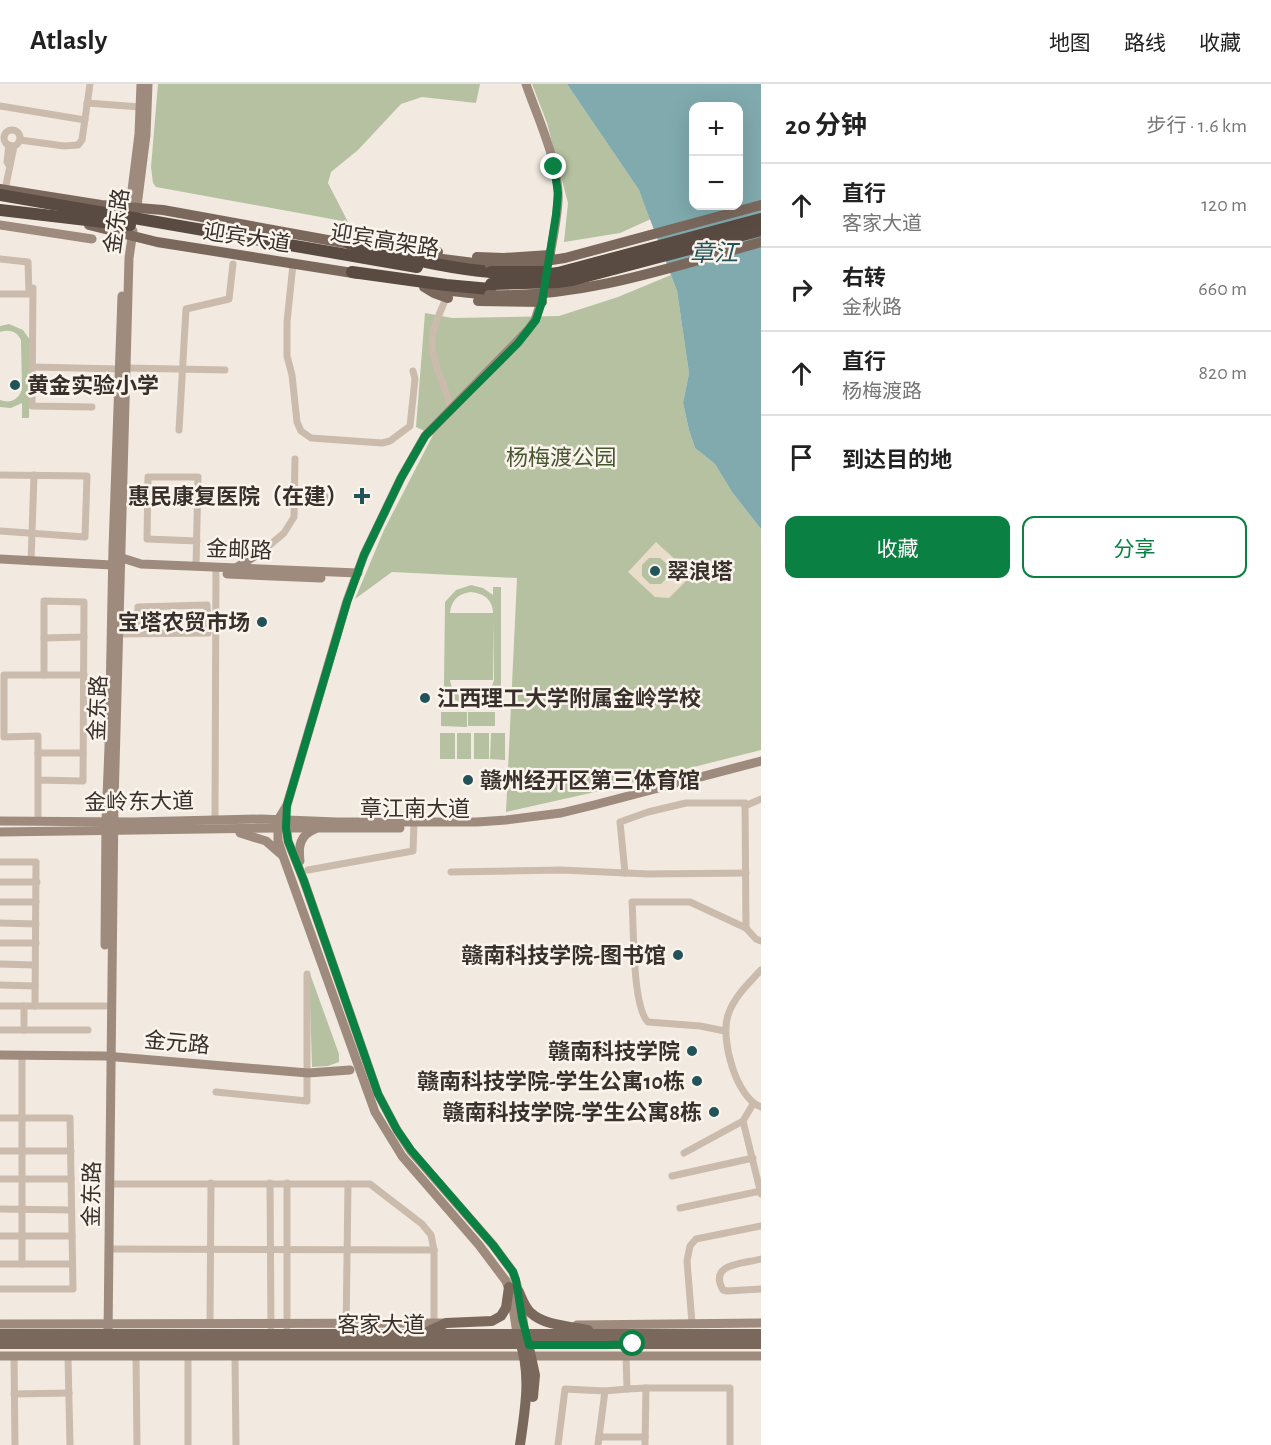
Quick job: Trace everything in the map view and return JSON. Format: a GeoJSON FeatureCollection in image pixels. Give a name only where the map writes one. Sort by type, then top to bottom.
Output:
{"type":"FeatureCollection","features":[{"type":"Feature","properties":{"kind":"highway","name":"迎宾高架路"},"geometry":{"type":"LineString","coordinates":[[1,193],[416,270]]}},
{"type":"Feature","properties":{"kind":"highway","name":"迎宾高架路"},"geometry":{"type":"LineString","coordinates":[[1,193],[130,231],[490,280]]}},
{"type":"Feature","properties":{"kind":"highway"},"geometry":{"type":"LineString","coordinates":[[0,208],[130,231]]}},
{"type":"Feature","properties":{"kind":"highway"},"geometry":{"type":"LineString","coordinates":[[558,277],[761,219]]}},
{"type":"Feature","properties":{"kind":"highway"},"geometry":{"type":"LineString","coordinates":[[352,272],[437,284],[597,274],[761,230]]}},
{"type":"Feature","properties":{"kind":"highway"},"geometry":{"type":"LineString","coordinates":[[349,243],[391,255],[463,269],[490,280]]}},
{"type":"Feature","properties":{"kind":"main road","name":"迎宾大道"},"geometry":{"type":"LineString","coordinates":[[1,193],[162,210],[349,243],[480,257],[517,258],[550,255]]}},
{"type":"Feature","properties":{"kind":"main road"},"geometry":{"type":"LineString","coordinates":[[490,280],[525,264],[565,258],[761,205]]}},
{"type":"Feature","properties":{"kind":"main road","name":"迎宾大道"},"geometry":{"type":"LineString","coordinates":[[130,231],[157,242],[352,272],[424,287],[490,280]]}},
{"type":"Feature","properties":{"kind":"main road"},"geometry":{"type":"LineString","coordinates":[[490,280],[536,294],[591,287],[761,243]]}},
{"type":"Feature","properties":{"kind":"main road"},"geometry":{"type":"LineString","coordinates":[[424,287],[441,296],[460,300],[542,302]]}},
{"type":"Feature","properties":{"kind":"main road"},"geometry":{"type":"LineString","coordinates":[[424,1333],[446,1323],[492,1322],[501,1316],[514,1290]]}},
{"type":"Feature","properties":{"kind":"main road"},"geometry":{"type":"LineString","coordinates":[[514,1290],[534,1316],[550,1322],[603,1333]]}},
{"type":"Feature","properties":{"kind":"main road","name":"客家大道"},"geometry":{"type":"LineString","coordinates":[[0,1334],[106,1329],[346,1328],[424,1333],[525,1344],[603,1333],[761,1334]]}},
{"type":"Feature","properties":{"kind":"main road","name":"客家大道"},"geometry":{"type":"LineString","coordinates":[[0,1344],[761,1344]]}},
{"type":"Feature","properties":{"kind":"main road"},"geometry":{"type":"LineString","coordinates":[[520,1445],[527,1395],[525,1344]]}},
{"type":"Feature","properties":{"kind":"main road"},"geometry":{"type":"LineString","coordinates":[[525,1344],[536,1375],[527,1445]]}},
{"type":"Feature","properties":{"kind":"street"},"geometry":{"type":"LineString","coordinates":[[1,193],[9,165],[12,163],[14,144],[18,133],[7,132],[2,137],[5,142],[14,144],[78,145],[82,140],[90,84]]}},
{"type":"Feature","properties":{"kind":"street","name":"金东路"},"geometry":{"type":"LineString","coordinates":[[137,178],[141,84]]}},
{"type":"Feature","properties":{"kind":"street","name":"金东路"},"geometry":{"type":"LineString","coordinates":[[110,805],[119,634],[116,569],[120,557],[124,368],[123,257],[130,231],[137,178],[146,135],[148,84]]}},
{"type":"Feature","properties":{"kind":"street"},"geometry":{"type":"LineString","coordinates":[[514,1290],[479,1245],[402,1156],[375,1112],[278,841],[347,602],[401,478],[425,436],[518,343],[536,320],[542,302],[558,201],[556,176],[526,84]]}},
{"type":"Feature","properties":{"kind":"street"},"geometry":{"type":"LineString","coordinates":[[87,103],[140,107]]}},
{"type":"Feature","properties":{"kind":"street"},"geometry":{"type":"LineString","coordinates":[[0,106],[85,120]]}},
{"type":"Feature","properties":{"kind":"street"},"geometry":{"type":"LineString","coordinates":[[0,225],[32,228],[92,239]]}},
{"type":"Feature","properties":{"kind":"street"},"geometry":{"type":"LineString","coordinates":[[0,259],[28,262],[29,294],[0,294]]}},
{"type":"Feature","properties":{"kind":"street"},"geometry":{"type":"LineString","coordinates":[[179,430],[186,309],[229,299],[233,264]]}},
{"type":"Feature","properties":{"kind":"street"},"geometry":{"type":"LineString","coordinates":[[293,264],[287,322],[287,356],[292,375],[297,422],[301,432],[311,438],[382,443],[390,441],[410,426],[415,379],[413,371]]}},
{"type":"Feature","properties":{"kind":"street"},"geometry":{"type":"LineString","coordinates":[[33,288],[32,406],[92,407]]}},
{"type":"Feature","properties":{"kind":"street"},"geometry":{"type":"LineString","coordinates":[[444,303],[433,333],[432,346],[451,410]]}},
{"type":"Feature","properties":{"kind":"street"},"geometry":{"type":"LineString","coordinates":[[32,367],[225,370]]}},
{"type":"Feature","properties":{"kind":"street","name":"金东路"},"geometry":{"type":"LineString","coordinates":[[106,1329],[111,1184],[105,1006],[110,827],[110,706],[124,368]]}},
{"type":"Feature","properties":{"kind":"street"},"geometry":{"type":"LineString","coordinates":[[236,568],[265,549],[288,527],[294,517],[295,459]]}},
{"type":"Feature","properties":{"kind":"street"},"geometry":{"type":"LineString","coordinates":[[0,475],[87,476],[85,537],[0,531]]}},
{"type":"Feature","properties":{"kind":"street"},"geometry":{"type":"LineString","coordinates":[[32,562],[34,475]]}},
{"type":"Feature","properties":{"kind":"street"},"geometry":{"type":"LineString","coordinates":[[196,566],[197,541],[198,477],[148,477],[147,539],[197,541]]}},
{"type":"Feature","properties":{"kind":"street"},"geometry":{"type":"LineString","coordinates":[[295,497],[326,497]]}},
{"type":"Feature","properties":{"kind":"street"},"geometry":{"type":"LineString","coordinates":[[265,549],[263,559],[269,569]]}},
{"type":"Feature","properties":{"kind":"street","name":"金邮路"},"geometry":{"type":"LineString","coordinates":[[120,557],[141,564],[196,566],[215,570],[269,569],[357,576]]}},
{"type":"Feature","properties":{"kind":"street","name":"金邮路"},"geometry":{"type":"LineString","coordinates":[[0,559],[116,569],[215,570],[357,576]]}},
{"type":"Feature","properties":{"kind":"street"},"geometry":{"type":"LineString","coordinates":[[214,819],[215,570]]}},
{"type":"Feature","properties":{"kind":"street"},"geometry":{"type":"LineString","coordinates":[[38,780],[83,781],[84,602],[44,601],[44,675]]}},
{"type":"Feature","properties":{"kind":"street"},"geometry":{"type":"LineString","coordinates":[[119,634],[137,634],[208,633],[207,605],[138,607],[137,634]]}},
{"type":"Feature","properties":{"kind":"street"},"geometry":{"type":"LineString","coordinates":[[44,638],[84,637]]}},
{"type":"Feature","properties":{"kind":"street"},"geometry":{"type":"LineString","coordinates":[[38,821],[38,736],[4,737],[4,675],[84,675]]}},
{"type":"Feature","properties":{"kind":"street"},"geometry":{"type":"LineString","coordinates":[[84,706],[110,706]]}},
{"type":"Feature","properties":{"kind":"street"},"geometry":{"type":"LineString","coordinates":[[38,753],[83,753]]}},
{"type":"Feature","properties":{"kind":"street","name":"章江南大道"},"geometry":{"type":"LineString","coordinates":[[531,820],[761,761]]}},
{"type":"Feature","properties":{"kind":"street","name":"章江南大道"},"geometry":{"type":"LineString","coordinates":[[282,824],[315,828],[531,820],[595,811],[761,767]]}},
{"type":"Feature","properties":{"kind":"street"},"geometry":{"type":"LineString","coordinates":[[745,806],[761,799]]}},
{"type":"Feature","properties":{"kind":"street"},"geometry":{"type":"LineString","coordinates":[[625,873],[620,822],[648,812],[686,804],[745,803],[746,928]]}},
{"type":"Feature","properties":{"kind":"street"},"geometry":{"type":"LineString","coordinates":[[110,805],[132,826],[109,849],[90,827],[110,805]]}},
{"type":"Feature","properties":{"kind":"street"},"geometry":{"type":"LineString","coordinates":[[745,806],[761,805]]}},
{"type":"Feature","properties":{"kind":"street","name":"金岭东大道"},"geometry":{"type":"LineString","coordinates":[[0,832],[132,826],[214,819],[282,824]]}},
{"type":"Feature","properties":{"kind":"street","name":"金岭东大道"},"geometry":{"type":"LineString","coordinates":[[0,821],[38,821],[90,827]]}},
{"type":"Feature","properties":{"kind":"street"},"geometry":{"type":"LineString","coordinates":[[282,824],[384,1107],[411,1150],[505,1261],[516,1280],[514,1290],[525,1344]]}},
{"type":"Feature","properties":{"kind":"street","name":"金岭东大道"},"geometry":{"type":"LineString","coordinates":[[132,826],[226,830],[282,824]]}},
{"type":"Feature","properties":{"kind":"street","name":"章江南大道"},"geometry":{"type":"LineString","coordinates":[[282,824],[414,825]]}},
{"type":"Feature","properties":{"kind":"street"},"geometry":{"type":"LineString","coordinates":[[308,870],[413,851],[414,825]]}},
{"type":"Feature","properties":{"kind":"street"},"geometry":{"type":"LineString","coordinates":[[304,881],[299,852],[300,843],[307,832],[315,828]]}},
{"type":"Feature","properties":{"kind":"street"},"geometry":{"type":"LineString","coordinates":[[226,830],[266,841],[283,856]]}},
{"type":"Feature","properties":{"kind":"street","name":"金东路"},"geometry":{"type":"LineString","coordinates":[[106,1329],[109,849]]}},
{"type":"Feature","properties":{"kind":"street"},"geometry":{"type":"LineString","coordinates":[[0,862],[36,862],[35,1006]]}},
{"type":"Feature","properties":{"kind":"street"},"geometry":{"type":"LineString","coordinates":[[451,872],[561,870],[625,873],[746,873]]}},
{"type":"Feature","properties":{"kind":"street"},"geometry":{"type":"LineString","coordinates":[[0,882],[37,882]]}},
{"type":"Feature","properties":{"kind":"street"},"geometry":{"type":"LineString","coordinates":[[0,902],[36,902]]}},
{"type":"Feature","properties":{"kind":"street"},"geometry":{"type":"LineString","coordinates":[[725,1031],[700,1026],[648,1022],[642,1016],[635,972],[632,902],[690,902],[746,928],[761,941]]}},
{"type":"Feature","properties":{"kind":"street"},"geometry":{"type":"LineString","coordinates":[[0,924],[36,924]]}},
{"type":"Feature","properties":{"kind":"street"},"geometry":{"type":"LineString","coordinates":[[0,943],[36,943]]}},
{"type":"Feature","properties":{"kind":"street"},"geometry":{"type":"LineString","coordinates":[[0,964],[35,965]]}},
{"type":"Feature","properties":{"kind":"street"},"geometry":{"type":"LineString","coordinates":[[684,1153],[743,1121],[757,1105],[745,1096],[731,1064],[725,1031],[728,1015],[738,995],[761,970]]}},
{"type":"Feature","properties":{"kind":"street"},"geometry":{"type":"LineString","coordinates":[[216,1092],[307,1101],[307,974]]}},
{"type":"Feature","properties":{"kind":"street"},"geometry":{"type":"LineString","coordinates":[[0,985],[35,986]]}},
{"type":"Feature","properties":{"kind":"street"},"geometry":{"type":"LineString","coordinates":[[0,1006],[105,1006]]}},
{"type":"Feature","properties":{"kind":"street"},"geometry":{"type":"LineString","coordinates":[[24,1006],[24,1030]]}},
{"type":"Feature","properties":{"kind":"street"},"geometry":{"type":"LineString","coordinates":[[0,1030],[88,1030]]}},
{"type":"Feature","properties":{"kind":"street","name":"金元路"},"geometry":{"type":"LineString","coordinates":[[0,1055],[108,1056],[308,1073],[350,1070]]}},
{"type":"Feature","properties":{"kind":"street"},"geometry":{"type":"LineString","coordinates":[[22,1055],[22,1264]]}},
{"type":"Feature","properties":{"kind":"street"},"geometry":{"type":"LineString","coordinates":[[0,1118],[70,1119],[73,1289],[0,1289]]}},
{"type":"Feature","properties":{"kind":"street"},"geometry":{"type":"LineString","coordinates":[[680,1209],[761,1192],[743,1121]]}},
{"type":"Feature","properties":{"kind":"street"},"geometry":{"type":"LineString","coordinates":[[0,1151],[71,1151]]}},
{"type":"Feature","properties":{"kind":"street"},"geometry":{"type":"LineString","coordinates":[[672,1176],[753,1158]]}},
{"type":"Feature","properties":{"kind":"street"},"geometry":{"type":"LineString","coordinates":[[0,1179],[71,1179]]}},
{"type":"Feature","properties":{"kind":"street"},"geometry":{"type":"LineString","coordinates":[[210,1324],[211,1183]]}},
{"type":"Feature","properties":{"kind":"street"},"geometry":{"type":"LineString","coordinates":[[0,1324],[106,1329],[210,1324],[271,1329],[270,1183]]}},
{"type":"Feature","properties":{"kind":"street"},"geometry":{"type":"LineString","coordinates":[[287,1183],[287,1329]]}},
{"type":"Feature","properties":{"kind":"street"},"geometry":{"type":"LineString","coordinates":[[111,1184],[370,1184],[422,1224],[431,1235],[434,1250],[434,1322]]}},
{"type":"Feature","properties":{"kind":"street"},"geometry":{"type":"LineString","coordinates":[[348,1184],[346,1328],[446,1323]]}},
{"type":"Feature","properties":{"kind":"street"},"geometry":{"type":"LineString","coordinates":[[0,1209],[71,1210]]}},
{"type":"Feature","properties":{"kind":"street"},"geometry":{"type":"LineString","coordinates":[[692,1323],[687,1261],[690,1246],[696,1239],[761,1226]]}},
{"type":"Feature","properties":{"kind":"street"},"geometry":{"type":"LineString","coordinates":[[0,1236],[72,1236]]}},
{"type":"Feature","properties":{"kind":"street"},"geometry":{"type":"LineString","coordinates":[[110,1249],[434,1250]]}},
{"type":"Feature","properties":{"kind":"street"},"geometry":{"type":"LineString","coordinates":[[761,1259],[725,1268],[720,1271],[718,1277],[723,1290],[761,1289]]}},
{"type":"Feature","properties":{"kind":"street"},"geometry":{"type":"LineString","coordinates":[[0,1264],[72,1264]]}},
{"type":"Feature","properties":{"kind":"street"},"geometry":{"type":"LineString","coordinates":[[570,1325],[761,1323]]}},
{"type":"Feature","properties":{"kind":"street"},"geometry":{"type":"LineString","coordinates":[[0,1356],[235,1358],[525,1344],[626,1356],[761,1356]]}},
{"type":"Feature","properties":{"kind":"street"},"geometry":{"type":"LineString","coordinates":[[14,1356],[15,1445]]}},
{"type":"Feature","properties":{"kind":"street"},"geometry":{"type":"LineString","coordinates":[[626,1356],[627,1389]]}},
{"type":"Feature","properties":{"kind":"street"},"geometry":{"type":"LineString","coordinates":[[68,1357],[70,1445]]}},
{"type":"Feature","properties":{"kind":"street"},"geometry":{"type":"LineString","coordinates":[[136,1358],[137,1445]]}},
{"type":"Feature","properties":{"kind":"street"},"geometry":{"type":"LineString","coordinates":[[188,1358],[188,1445]]}},
{"type":"Feature","properties":{"kind":"street"},"geometry":{"type":"LineString","coordinates":[[235,1358],[236,1445]]}},
{"type":"Feature","properties":{"kind":"street"},"geometry":{"type":"LineString","coordinates":[[605,1391],[598,1441],[645,1441],[646,1388]]}},
{"type":"Feature","properties":{"kind":"street"},"geometry":{"type":"LineString","coordinates":[[558,1445],[565,1389],[605,1391],[646,1388],[730,1388],[730,1445]]}},
{"type":"Feature","properties":{"kind":"street"},"geometry":{"type":"LineString","coordinates":[[14,1394],[69,1393]]}},
{"type":"Feature","properties":{"kind":"green space"},"geometry":{"type":"Polygon","coordinates":[[[158,84],[480,84],[476,103],[422,97],[401,104],[358,150],[331,172],[328,183],[348,222],[156,187],[153,183],[151,167],[158,84]]]}},
{"type":"Feature","properties":{"kind":"green space"},"geometry":{"type":"Polygon","coordinates":[[[532,84],[567,84],[639,190],[651,219],[620,233],[564,242],[568,203],[547,123],[532,84]]]}},
{"type":"Feature","properties":{"kind":"green space","name":"杨梅渡公园"},"geometry":{"type":"Polygon","coordinates":[[[671,275],[677,291],[689,373],[683,403],[695,448],[715,464],[732,492],[761,529],[761,750],[506,812],[517,578],[392,572],[355,599],[384,530],[433,435],[416,427],[425,313],[452,318],[559,316],[618,297],[671,275]]]}},
{"type":"Feature","properties":{"kind":"green space"},"geometry":{"type":"Polygon","coordinates":[[[9,324],[23,330],[30,340],[29,418],[22,418],[22,403],[11,408],[0,407],[0,400],[14,400],[22,389],[21,340],[12,331],[0,332],[0,326],[9,324]]]}},
{"type":"Feature","properties":{"kind":"green space"},"geometry":{"type":"Polygon","coordinates":[[[471,585],[483,588],[493,595],[493,587],[501,587],[501,705],[493,705],[493,696],[480,704],[458,702],[447,692],[444,685],[445,602],[456,590],[471,585]],[[471,592],[456,598],[450,613],[493,613],[487,598],[471,592]],[[493,620],[493,680],[450,680],[457,694],[464,698],[478,698],[485,694],[491,688],[494,680],[493,620]]]}},
{"type":"Feature","properties":{"kind":"green space"},"geometry":{"type":"Polygon","coordinates":[[[441,712],[467,712],[467,727],[441,726],[441,712]]]}},
{"type":"Feature","properties":{"kind":"green space"},"geometry":{"type":"Polygon","coordinates":[[[468,712],[495,712],[495,726],[468,726],[468,712]]]}},
{"type":"Feature","properties":{"kind":"green space"},"geometry":{"type":"Polygon","coordinates":[[[440,733],[455,733],[455,759],[440,759],[440,733]]]}},
{"type":"Feature","properties":{"kind":"green space"},"geometry":{"type":"Polygon","coordinates":[[[457,733],[471,733],[471,759],[457,759],[457,733]]]}},
{"type":"Feature","properties":{"kind":"green space"},"geometry":{"type":"Polygon","coordinates":[[[474,733],[489,733],[489,759],[474,759],[474,733]]]}},
{"type":"Feature","properties":{"kind":"green space"},"geometry":{"type":"Polygon","coordinates":[[[491,733],[505,733],[505,760],[490,759],[491,733]]]}},
{"type":"Feature","properties":{"kind":"green space"},"geometry":{"type":"Polygon","coordinates":[[[309,971],[339,1054],[339,1062],[328,1066],[312,1067],[309,971]]]}},
{"type":"Feature","properties":{"kind":"shaded area"},"geometry":{"type":"Polygon","coordinates":[[[656,542],[688,571],[686,581],[669,598],[655,597],[628,572],[656,542]],[[649,558],[642,565],[642,576],[650,584],[661,584],[668,577],[668,565],[660,558],[649,558]]]}},
{"type":"Feature","properties":{"kind":"water","name":"章江"},"geometry":{"type":"Polygon","coordinates":[[[567,84],[761,84],[761,529],[732,492],[715,464],[695,448],[683,403],[689,373],[677,291],[639,190],[567,84]]]}},
{"type":"Feature","properties":{"kind":"place","name":"黄金实验小学"},"geometry":{"type":"Point","coordinates":[15,385]}},
{"type":"Feature","properties":{"kind":"place","name":"惠民康复医院（在建）"},"geometry":{"type":"Point","coordinates":[362,496]}},
{"type":"Feature","properties":{"kind":"place","name":"翠浪塔"},"geometry":{"type":"Point","coordinates":[655,571]}},
{"type":"Feature","properties":{"kind":"place","name":"宝塔农贸市场"},"geometry":{"type":"Point","coordinates":[262,622]}},
{"type":"Feature","properties":{"kind":"place","name":"江西理工大学附属金岭学校"},"geometry":{"type":"Point","coordinates":[425,698]}},
{"type":"Feature","properties":{"kind":"place","name":"赣州经开区第三体育馆"},"geometry":{"type":"Point","coordinates":[468,780]}},
{"type":"Feature","properties":{"kind":"place","name":"赣南科技学院-图书馆"},"geometry":{"type":"Point","coordinates":[678,955]}},
{"type":"Feature","properties":{"kind":"place","name":"赣南科技学院"},"geometry":{"type":"Point","coordinates":[692,1051]}},
{"type":"Feature","properties":{"kind":"place","name":"赣南科技学院-学生公寓10栋"},"geometry":{"type":"Point","coordinates":[697,1081]}},
{"type":"Feature","properties":{"kind":"place","name":"赣南科技学院-学生公寓8栋"},"geometry":{"type":"Point","coordinates":[714,1112]}},
{"type":"Feature","properties":{"kind":"route"},"geometry":{"type":"LineString","coordinates":[[554,167],[558,201],[542,302],[536,320],[518,343],[425,436],[401,478],[364,555],[347,602],[287,805],[286,828],[288,841],[378,1094],[397,1130],[411,1150],[493,1245],[513,1272],[529,1345],[633,1344]]}}]}
